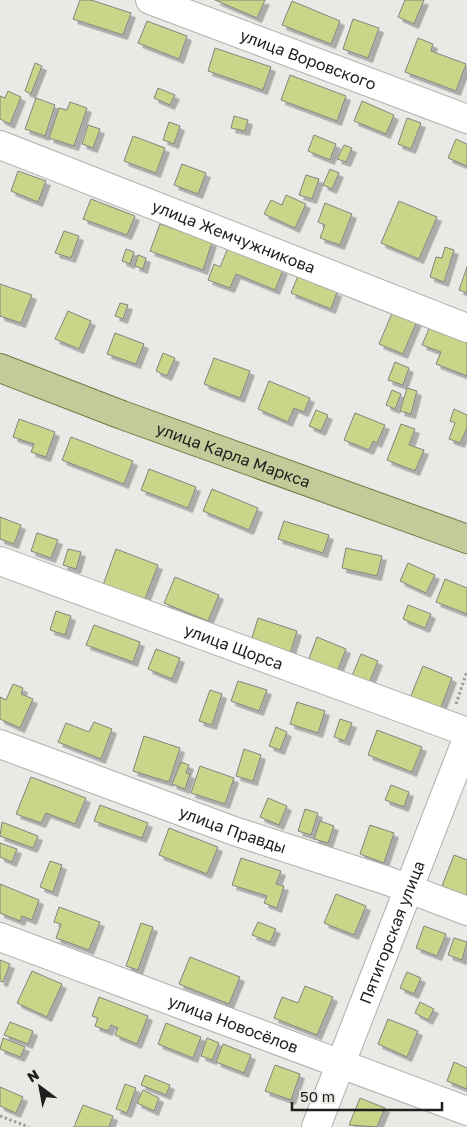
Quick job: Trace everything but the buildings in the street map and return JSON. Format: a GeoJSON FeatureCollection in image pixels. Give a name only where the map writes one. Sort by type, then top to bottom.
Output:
{"type":"FeatureCollection","features":[{"type":"Feature","properties":{"kind":"main road","name":"улица Карла Маркса"},"geometry":{"type":"LineString","coordinates":[[0,368],[122,415],[467,539]]}},
{"type":"Feature","properties":{"kind":"street","name":"улица Воровского"},"geometry":{"type":"LineString","coordinates":[[150,0],[467,119]]}},
{"type":"Feature","properties":{"kind":"street","name":"улица Жемчужникова"},"geometry":{"type":"LineString","coordinates":[[0,145],[467,328]]}},
{"type":"Feature","properties":{"kind":"street","name":"улица Щорса"},"geometry":{"type":"LineString","coordinates":[[0,561],[467,732]]}},
{"type":"Feature","properties":{"kind":"street","name":"Пятигорская улица"},"geometry":{"type":"LineString","coordinates":[[316,1127],[467,739]]}},
{"type":"Feature","properties":{"kind":"street","name":"улица Правды"},"geometry":{"type":"LineString","coordinates":[[0,744],[234,831],[409,889],[467,911]]}},
{"type":"Feature","properties":{"kind":"street","name":"улица Новосёлов"},"geometry":{"type":"LineString","coordinates":[[0,937],[467,1111]]}},
{"type":"Feature","properties":{"kind":"path"},"geometry":{"type":"LineString","coordinates":[[0,1116],[29,1127]]}}]}
